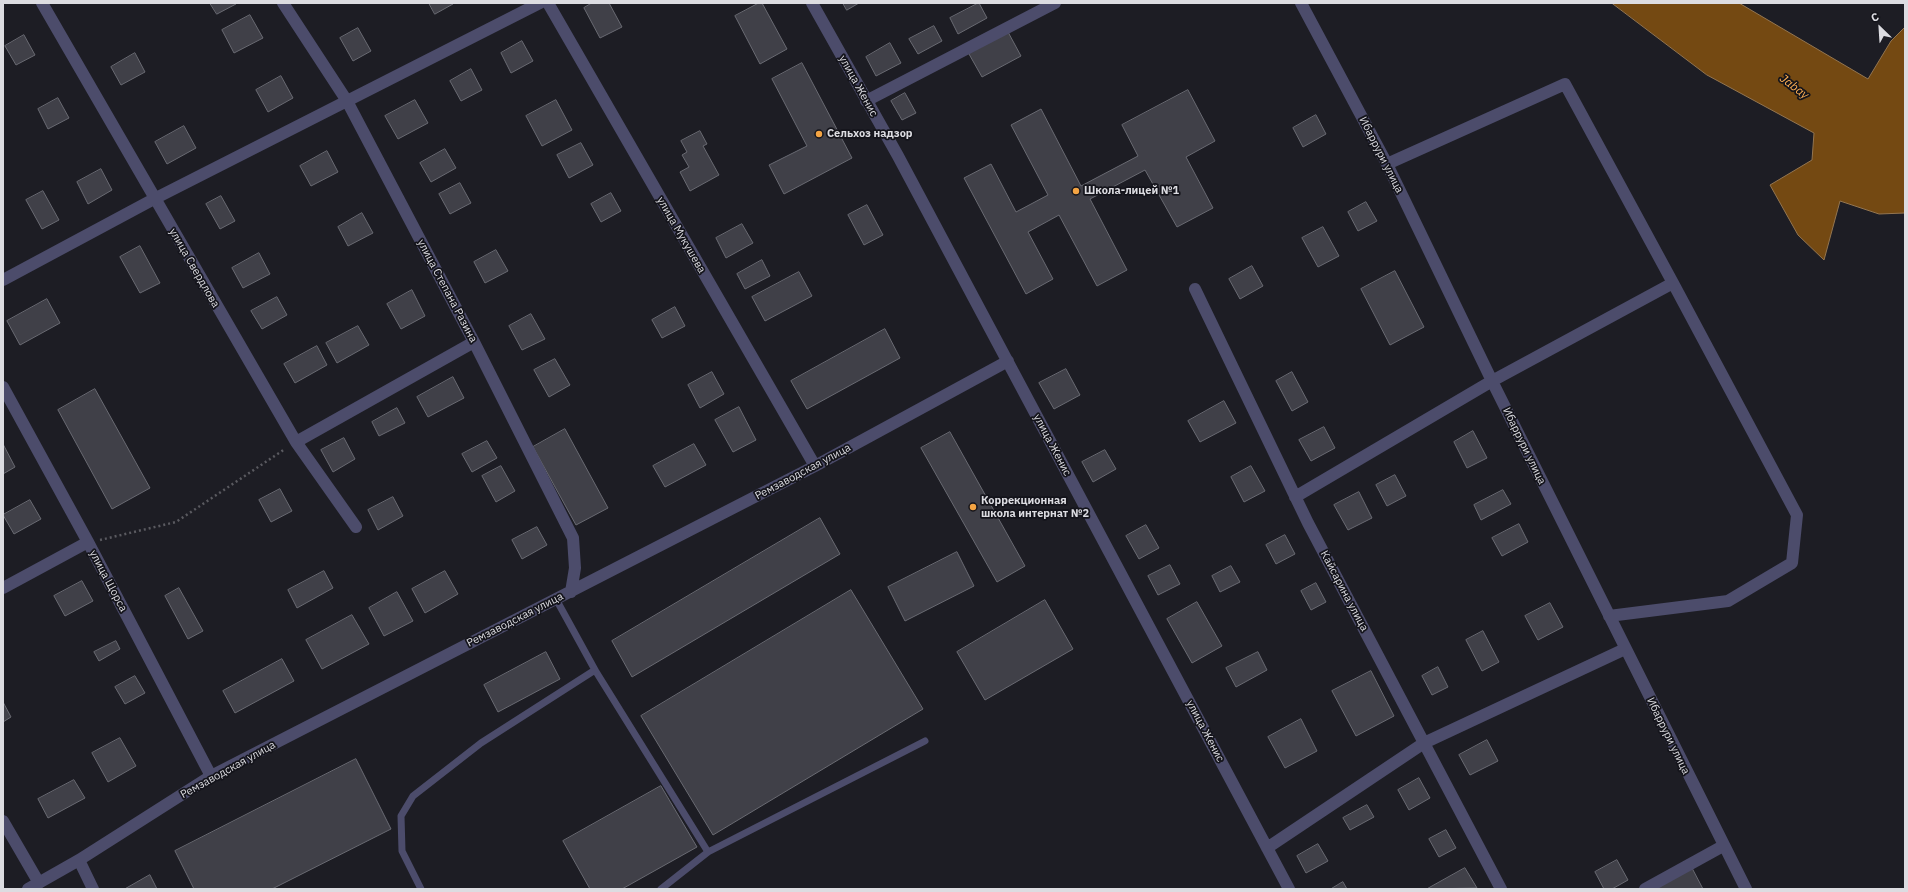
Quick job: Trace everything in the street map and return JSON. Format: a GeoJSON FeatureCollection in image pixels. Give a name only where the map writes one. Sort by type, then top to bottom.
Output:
{"type":"FeatureCollection","features":[{"type":"Feature","properties":{"kind":"street","name":"улица Свердлова"},"geometry":{"type":"LineString","coordinates":[[42,3],[154,199],[296,442],[356,527]]}},
{"type":"Feature","properties":{"kind":"street","name":"улица Степана Разина"},"geometry":{"type":"LineString","coordinates":[[284,3],[346,101],[474,342],[573,538],[575,568],[571,592]]}},
{"type":"Feature","properties":{"kind":"street"},"geometry":{"type":"LineString","coordinates":[[3,280],[154,199],[540,3]]}},
{"type":"Feature","properties":{"kind":"street","name":"улица Мукушева"},"geometry":{"type":"LineString","coordinates":[[548,3],[815,466]]}},
{"type":"Feature","properties":{"kind":"street","name":"улица Женис"},"geometry":{"type":"LineString","coordinates":[[812,3],[898,156],[1289,889]]}},
{"type":"Feature","properties":{"kind":"street"},"geometry":{"type":"LineString","coordinates":[[866,100],[1039,6],[1055,3]]}},
{"type":"Feature","properties":{"kind":"street","name":"Ибаррури улица"},"geometry":{"type":"LineString","coordinates":[[1301,3],[1387,164],[1608,616],[1746,889]]}},
{"type":"Feature","properties":{"kind":"street"},"geometry":{"type":"LineString","coordinates":[[1387,164],[1566,84],[1797,515],[1792,563],[1728,601],[1608,616]]}},
{"type":"Feature","properties":{"kind":"street"},"geometry":{"type":"LineString","coordinates":[[1295,497],[1492,381],[1673,283]]}},
{"type":"Feature","properties":{"kind":"street","name":"Кайсарина улица"},"geometry":{"type":"LineString","coordinates":[[1195,289],[1295,497],[1501,889]]}},
{"type":"Feature","properties":{"kind":"street"},"geometry":{"type":"LineString","coordinates":[[296,442],[474,342]]}},
{"type":"Feature","properties":{"kind":"street","name":"Ремзаводская улица"},"geometry":{"type":"LineString","coordinates":[[33,886],[79,860],[211,776],[815,466],[1008,361]]}},
{"type":"Feature","properties":{"kind":"street","name":"улица Щорса"},"geometry":{"type":"LineString","coordinates":[[3,387],[88,542],[211,776]]}},
{"type":"Feature","properties":{"kind":"street"},"geometry":{"type":"LineString","coordinates":[[3,588],[88,542]]}},
{"type":"Feature","properties":{"kind":"street"},"geometry":{"type":"LineString","coordinates":[[1267,848],[1424,743],[1625,649]]}},
{"type":"Feature","properties":{"kind":"street"},"geometry":{"type":"LineString","coordinates":[[3,821],[33,886]]}},
{"type":"Feature","properties":{"kind":"street"},"geometry":{"type":"LineString","coordinates":[[1645,889],[1658,880],[1723,846]]}},
{"type":"Feature","properties":{"kind":"street"},"geometry":{"type":"LineString","coordinates":[[79,860],[93,889]]}},
{"type":"Feature","properties":{"kind":"lane"},"geometry":{"type":"LineString","coordinates":[[556,599],[595,670],[708,852]]}},
{"type":"Feature","properties":{"kind":"lane"},"geometry":{"type":"LineString","coordinates":[[421,889],[402,851],[401,816],[413,796],[481,743],[595,670]]}},
{"type":"Feature","properties":{"kind":"lane"},"geometry":{"type":"LineString","coordinates":[[660,889],[708,852],[925,741]]}},
{"type":"Feature","properties":{"kind":"path"},"geometry":{"type":"LineString","coordinates":[[88,542],[176,522],[296,442]]}},
{"type":"Feature","properties":{"kind":"water","name":"Jabay"},"geometry":{"type":"Polygon","coordinates":[[[1612,3],[1739,3],[1868,79],[1891,41],[1905,27],[1905,213],[1879,214],[1840,201],[1824,260],[1798,235],[1770,185],[1812,160],[1814,133],[1707,75],[1612,3]]]}},
{"type":"Feature","properties":{"kind":"building"},"geometry":{"type":"Polygon","coordinates":[[[210,3],[236,3],[236,4],[217,14],[210,3]]]}},
{"type":"Feature","properties":{"kind":"building"},"geometry":{"type":"Polygon","coordinates":[[[429,3],[452,3],[453,4],[435,14],[429,3]]]}},
{"type":"Feature","properties":{"kind":"building"},"geometry":{"type":"Polygon","coordinates":[[[592,3],[609,3],[622,27],[600,38],[584,8],[592,3]]]}},
{"type":"Feature","properties":{"kind":"building"},"geometry":{"type":"Polygon","coordinates":[[[759,3],[762,3],[787,49],[760,64],[735,16],[759,3]]]}},
{"type":"Feature","properties":{"kind":"building"},"geometry":{"type":"Polygon","coordinates":[[[843,3],[859,3],[847,10],[843,3]]]}},
{"type":"Feature","properties":{"kind":"building"},"geometry":{"type":"Polygon","coordinates":[[[979,3],[987,18],[958,34],[950,18],[979,3]]]}},
{"type":"Feature","properties":{"kind":"building"},"geometry":{"type":"Polygon","coordinates":[[[250,15],[263,38],[234,53],[222,30],[250,15]]]}},
{"type":"Feature","properties":{"kind":"building"},"geometry":{"type":"Polygon","coordinates":[[[934,26],[942,41],[918,54],[909,39],[934,26]]]}},
{"type":"Feature","properties":{"kind":"building"},"geometry":{"type":"Polygon","coordinates":[[[358,28],[371,51],[353,61],[340,38],[358,28]]]}},
{"type":"Feature","properties":{"kind":"building"},"geometry":{"type":"Polygon","coordinates":[[[1008,32],[1021,56],[982,77],[969,54],[1008,32]]]}},
{"type":"Feature","properties":{"kind":"building"},"geometry":{"type":"Polygon","coordinates":[[[24,35],[35,55],[16,65],[5,46],[24,35]]]}},
{"type":"Feature","properties":{"kind":"building"},"geometry":{"type":"Polygon","coordinates":[[[522,41],[533,61],[511,73],[501,53],[522,41]]]}},
{"type":"Feature","properties":{"kind":"building"},"geometry":{"type":"Polygon","coordinates":[[[890,43],[901,63],[876,76],[866,57],[890,43]]]}},
{"type":"Feature","properties":{"kind":"building"},"geometry":{"type":"Polygon","coordinates":[[[135,53],[145,72],[121,85],[111,67],[135,53]]]}},
{"type":"Feature","properties":{"kind":"building"},"geometry":{"type":"Polygon","coordinates":[[[802,63],[852,158],[784,194],[769,165],[807,146],[772,79],[802,63]]]}},
{"type":"Feature","properties":{"kind":"building"},"geometry":{"type":"Polygon","coordinates":[[[471,69],[482,90],[461,101],[450,81],[471,69]]]}},
{"type":"Feature","properties":{"kind":"building"},"geometry":{"type":"Polygon","coordinates":[[[281,76],[293,98],[268,112],[256,90],[281,76]]]}},
{"type":"Feature","properties":{"kind":"building","name":"Школа-лицей №1"},"geometry":{"type":"Polygon","coordinates":[[[1188,90],[1215,141],[1186,157],[1213,208],[1177,227],[1145,170],[1090,199],[1127,270],[1097,286],[1059,215],[1028,232],[1053,279],[1026,294],[964,178],[991,164],[1016,212],[1048,195],[1011,125],[1041,109],[1081,186],[1138,156],[1122,125],[1188,90]]]}},
{"type":"Feature","properties":{"kind":"building"},"geometry":{"type":"Polygon","coordinates":[[[905,93],[916,113],[902,120],[891,101],[905,93]]]}},
{"type":"Feature","properties":{"kind":"building"},"geometry":{"type":"Polygon","coordinates":[[[58,98],[69,118],[48,129],[38,109],[58,98]]]}},
{"type":"Feature","properties":{"kind":"building"},"geometry":{"type":"Polygon","coordinates":[[[415,100],[428,123],[398,139],[385,116],[415,100]]]}},
{"type":"Feature","properties":{"kind":"building"},"geometry":{"type":"Polygon","coordinates":[[[556,100],[572,130],[542,146],[526,116],[556,100]]]}},
{"type":"Feature","properties":{"kind":"building"},"geometry":{"type":"Polygon","coordinates":[[[1316,115],[1326,134],[1303,147],[1293,128],[1316,115]]]}},
{"type":"Feature","properties":{"kind":"building"},"geometry":{"type":"Polygon","coordinates":[[[184,126],[196,148],[167,164],[155,142],[184,126]]]}},
{"type":"Feature","properties":{"kind":"building"},"geometry":{"type":"Polygon","coordinates":[[[700,131],[707,144],[703,146],[719,175],[690,191],[680,172],[689,167],[682,155],[687,152],[681,141],[700,131]]]}},
{"type":"Feature","properties":{"kind":"building"},"geometry":{"type":"Polygon","coordinates":[[[581,143],[593,165],[569,178],[557,155],[581,143]]]}},
{"type":"Feature","properties":{"kind":"building"},"geometry":{"type":"Polygon","coordinates":[[[445,149],[456,168],[431,182],[420,163],[445,149]]]}},
{"type":"Feature","properties":{"kind":"building"},"geometry":{"type":"Polygon","coordinates":[[[327,151],[338,172],[311,186],[300,166],[327,151]]]}},
{"type":"Feature","properties":{"kind":"building"},"geometry":{"type":"Polygon","coordinates":[[[101,169],[112,190],[88,204],[77,182],[101,169]]]}},
{"type":"Feature","properties":{"kind":"building"},"geometry":{"type":"Polygon","coordinates":[[[460,183],[471,203],[450,214],[439,194],[460,183]]]}},
{"type":"Feature","properties":{"kind":"building"},"geometry":{"type":"Polygon","coordinates":[[[43,191],[59,220],[42,229],[26,200],[43,191]]]}},
{"type":"Feature","properties":{"kind":"building"},"geometry":{"type":"Polygon","coordinates":[[[611,193],[621,211],[601,222],[591,204],[611,193]]]}},
{"type":"Feature","properties":{"kind":"building"},"geometry":{"type":"Polygon","coordinates":[[[221,196],[235,221],[220,229],[206,204],[221,196]]]}},
{"type":"Feature","properties":{"kind":"building"},"geometry":{"type":"Polygon","coordinates":[[[1366,202],[1377,221],[1358,231],[1348,212],[1366,202]]]}},
{"type":"Feature","properties":{"kind":"building"},"geometry":{"type":"Polygon","coordinates":[[[867,205],[883,235],[864,245],[848,215],[867,205]]]}},
{"type":"Feature","properties":{"kind":"building"},"geometry":{"type":"Polygon","coordinates":[[[362,213],[373,233],[348,246],[338,227],[362,213]]]}},
{"type":"Feature","properties":{"kind":"building"},"geometry":{"type":"Polygon","coordinates":[[[742,224],[753,243],[726,258],[716,238],[742,224]]]}},
{"type":"Feature","properties":{"kind":"building"},"geometry":{"type":"Polygon","coordinates":[[[1323,227],[1339,256],[1318,267],[1302,238],[1323,227]]]}},
{"type":"Feature","properties":{"kind":"building"},"geometry":{"type":"Polygon","coordinates":[[[140,246],[160,283],[140,293],[120,257],[140,246]]]}},
{"type":"Feature","properties":{"kind":"building"},"geometry":{"type":"Polygon","coordinates":[[[496,250],[508,271],[485,283],[474,262],[496,250]]]}},
{"type":"Feature","properties":{"kind":"building"},"geometry":{"type":"Polygon","coordinates":[[[259,253],[270,274],[243,288],[232,268],[259,253]]]}},
{"type":"Feature","properties":{"kind":"building"},"geometry":{"type":"Polygon","coordinates":[[[762,260],[770,276],[745,289],[737,274],[762,260]]]}},
{"type":"Feature","properties":{"kind":"building"},"geometry":{"type":"Polygon","coordinates":[[[1252,266],[1263,286],[1240,299],[1229,279],[1252,266]]]}},
{"type":"Feature","properties":{"kind":"building"},"geometry":{"type":"Polygon","coordinates":[[[1395,271],[1424,327],[1390,345],[1361,289],[1395,271]]]}},
{"type":"Feature","properties":{"kind":"building"},"geometry":{"type":"Polygon","coordinates":[[[799,272],[812,296],[765,321],[752,297],[799,272]]]}},
{"type":"Feature","properties":{"kind":"building"},"geometry":{"type":"Polygon","coordinates":[[[412,290],[425,316],[401,329],[387,304],[412,290]]]}},
{"type":"Feature","properties":{"kind":"building"},"geometry":{"type":"Polygon","coordinates":[[[277,297],[287,315],[262,329],[251,311],[277,297]]]}},
{"type":"Feature","properties":{"kind":"building"},"geometry":{"type":"Polygon","coordinates":[[[47,299],[60,323],[20,345],[7,321],[47,299]]]}},
{"type":"Feature","properties":{"kind":"building"},"geometry":{"type":"Polygon","coordinates":[[[675,307],[685,326],[662,338],[652,320],[675,307]]]}},
{"type":"Feature","properties":{"kind":"building"},"geometry":{"type":"Polygon","coordinates":[[[531,314],[545,339],[522,350],[509,326],[531,314]]]}},
{"type":"Feature","properties":{"kind":"building"},"geometry":{"type":"Polygon","coordinates":[[[358,326],[369,345],[337,363],[326,343],[358,326]]]}},
{"type":"Feature","properties":{"kind":"building"},"geometry":{"type":"Polygon","coordinates":[[[885,329],[900,358],[807,409],[791,381],[885,329]]]}},
{"type":"Feature","properties":{"kind":"building"},"geometry":{"type":"Polygon","coordinates":[[[317,346],[327,365],[295,383],[284,364],[317,346]]]}},
{"type":"Feature","properties":{"kind":"building"},"geometry":{"type":"Polygon","coordinates":[[[555,359],[570,385],[549,397],[534,370],[555,359]]]}},
{"type":"Feature","properties":{"kind":"building"},"geometry":{"type":"Polygon","coordinates":[[[1066,369],[1080,395],[1054,409],[1039,383],[1066,369]]]}},
{"type":"Feature","properties":{"kind":"building"},"geometry":{"type":"Polygon","coordinates":[[[712,372],[724,394],[700,408],[688,385],[712,372]]]}},
{"type":"Feature","properties":{"kind":"building"},"geometry":{"type":"Polygon","coordinates":[[[1292,372],[1308,402],[1292,411],[1276,381],[1292,372]]]}},
{"type":"Feature","properties":{"kind":"building"},"geometry":{"type":"Polygon","coordinates":[[[453,377],[464,398],[428,417],[417,397],[453,377]]]}},
{"type":"Feature","properties":{"kind":"building"},"geometry":{"type":"Polygon","coordinates":[[[95,389],[150,488],[112,509],[58,410],[95,389]]]}},
{"type":"Feature","properties":{"kind":"building"},"geometry":{"type":"Polygon","coordinates":[[[1224,401],[1236,423],[1200,442],[1188,421],[1224,401]]]}},
{"type":"Feature","properties":{"kind":"building"},"geometry":{"type":"Polygon","coordinates":[[[739,407],[756,440],[733,452],[715,420],[739,407]]]}},
{"type":"Feature","properties":{"kind":"building"},"geometry":{"type":"Polygon","coordinates":[[[397,408],[405,423],[379,436],[372,422],[397,408]]]}},
{"type":"Feature","properties":{"kind":"building"},"geometry":{"type":"Polygon","coordinates":[[[1324,427],[1335,448],[1311,461],[1299,440],[1324,427]]]}},
{"type":"Feature","properties":{"kind":"building"},"geometry":{"type":"Polygon","coordinates":[[[565,429],[608,508],[576,525],[533,447],[565,429]]]}},
{"type":"Feature","properties":{"kind":"building"},"geometry":{"type":"Polygon","coordinates":[[[1473,431],[1487,458],[1467,468],[1454,442],[1473,431]]]}},
{"type":"Feature","properties":{"kind":"building","name":"Коррекционная школа интернат №2"},"geometry":{"type":"Polygon","coordinates":[[[950,432],[1025,566],[997,582],[921,448],[950,432]]]}},
{"type":"Feature","properties":{"kind":"building"},"geometry":{"type":"Polygon","coordinates":[[[344,438],[355,459],[333,472],[321,450],[344,438]]]}},
{"type":"Feature","properties":{"kind":"building"},"geometry":{"type":"Polygon","coordinates":[[[487,441],[497,458],[472,472],[462,454],[487,441]]]}},
{"type":"Feature","properties":{"kind":"building"},"geometry":{"type":"Polygon","coordinates":[[[3,444],[15,467],[3,474],[3,444]]]}},
{"type":"Feature","properties":{"kind":"building"},"geometry":{"type":"Polygon","coordinates":[[[694,444],[706,465],[665,487],[653,466],[694,444]]]}},
{"type":"Feature","properties":{"kind":"building"},"geometry":{"type":"Polygon","coordinates":[[[1105,450],[1116,469],[1093,482],[1082,462],[1105,450]]]}},
{"type":"Feature","properties":{"kind":"building"},"geometry":{"type":"Polygon","coordinates":[[[501,466],[515,491],[496,502],[482,476],[501,466]]]}},
{"type":"Feature","properties":{"kind":"building"},"geometry":{"type":"Polygon","coordinates":[[[1251,466],[1265,491],[1244,502],[1231,477],[1251,466]]]}},
{"type":"Feature","properties":{"kind":"building"},"geometry":{"type":"Polygon","coordinates":[[[1395,475],[1406,496],[1387,506],[1376,485],[1395,475]]]}},
{"type":"Feature","properties":{"kind":"building"},"geometry":{"type":"Polygon","coordinates":[[[280,489],[292,511],[271,522],[259,500],[280,489]]]}},
{"type":"Feature","properties":{"kind":"building"},"geometry":{"type":"Polygon","coordinates":[[[1503,490],[1511,504],[1481,520],[1474,505],[1503,490]]]}},
{"type":"Feature","properties":{"kind":"building"},"geometry":{"type":"Polygon","coordinates":[[[1359,492],[1372,518],[1348,530],[1334,505],[1359,492]]]}},
{"type":"Feature","properties":{"kind":"building"},"geometry":{"type":"Polygon","coordinates":[[[393,497],[403,516],[378,530],[368,510],[393,497]]]}},
{"type":"Feature","properties":{"kind":"building"},"geometry":{"type":"Polygon","coordinates":[[[30,500],[41,519],[14,534],[3,515],[30,500]]]}},
{"type":"Feature","properties":{"kind":"building"},"geometry":{"type":"Polygon","coordinates":[[[820,518],[840,554],[632,677],[612,641],[820,518]]]}},
{"type":"Feature","properties":{"kind":"building"},"geometry":{"type":"Polygon","coordinates":[[[1519,524],[1528,542],[1502,556],[1492,538],[1519,524]]]}},
{"type":"Feature","properties":{"kind":"building"},"geometry":{"type":"Polygon","coordinates":[[[1146,525],[1159,548],[1139,559],[1126,536],[1146,525]]]}},
{"type":"Feature","properties":{"kind":"building"},"geometry":{"type":"Polygon","coordinates":[[[537,527],[547,545],[522,559],[512,540],[537,527]]]}},
{"type":"Feature","properties":{"kind":"building"},"geometry":{"type":"Polygon","coordinates":[[[1285,535],[1295,554],[1276,564],[1266,545],[1285,535]]]}},
{"type":"Feature","properties":{"kind":"building"},"geometry":{"type":"Polygon","coordinates":[[[957,552],[974,586],[905,621],[888,587],[957,552]]]}},
{"type":"Feature","properties":{"kind":"building"},"geometry":{"type":"Polygon","coordinates":[[[1170,565],[1180,584],[1158,595],[1148,576],[1170,565]]]}},
{"type":"Feature","properties":{"kind":"building"},"geometry":{"type":"Polygon","coordinates":[[[1231,566],[1240,582],[1220,592],[1212,576],[1231,566]]]}},
{"type":"Feature","properties":{"kind":"building"},"geometry":{"type":"Polygon","coordinates":[[[324,571],[333,588],[297,608],[288,590],[324,571]]]}},
{"type":"Feature","properties":{"kind":"building"},"geometry":{"type":"Polygon","coordinates":[[[445,571],[458,594],[425,613],[412,589],[445,571]]]}},
{"type":"Feature","properties":{"kind":"building"},"geometry":{"type":"Polygon","coordinates":[[[82,581],[93,601],[65,616],[54,596],[82,581]]]}},
{"type":"Feature","properties":{"kind":"building"},"geometry":{"type":"Polygon","coordinates":[[[1316,583],[1326,602],[1311,610],[1301,591],[1316,583]]]}},
{"type":"Feature","properties":{"kind":"building"},"geometry":{"type":"Polygon","coordinates":[[[179,588],[203,631],[188,639],[165,596],[179,588]]]}},
{"type":"Feature","properties":{"kind":"building"},"geometry":{"type":"Polygon","coordinates":[[[851,590],[923,709],[713,835],[641,716],[851,590]]]}},
{"type":"Feature","properties":{"kind":"building"},"geometry":{"type":"Polygon","coordinates":[[[397,592],[413,621],[384,636],[369,608],[397,592]]]}},
{"type":"Feature","properties":{"kind":"building"},"geometry":{"type":"Polygon","coordinates":[[[1045,600],[1073,649],[985,700],[957,652],[1045,600]]]}},
{"type":"Feature","properties":{"kind":"building"},"geometry":{"type":"Polygon","coordinates":[[[1197,602],[1222,646],[1192,663],[1167,619],[1197,602]]]}},
{"type":"Feature","properties":{"kind":"building"},"geometry":{"type":"Polygon","coordinates":[[[1550,603],[1563,627],[1538,640],[1525,616],[1550,603]]]}},
{"type":"Feature","properties":{"kind":"building"},"geometry":{"type":"Polygon","coordinates":[[[352,615],[369,644],[322,669],[306,640],[352,615]]]}},
{"type":"Feature","properties":{"kind":"building"},"geometry":{"type":"Polygon","coordinates":[[[1483,631],[1499,662],[1482,671],[1466,640],[1483,631]]]}},
{"type":"Feature","properties":{"kind":"building"},"geometry":{"type":"Polygon","coordinates":[[[116,641],[120,649],[99,661],[94,652],[116,641]]]}},
{"type":"Feature","properties":{"kind":"building"},"geometry":{"type":"Polygon","coordinates":[[[546,652],[560,679],[498,712],[484,685],[546,652]]]}},
{"type":"Feature","properties":{"kind":"building"},"geometry":{"type":"Polygon","coordinates":[[[1258,652],[1267,670],[1236,687],[1226,668],[1258,652]]]}},
{"type":"Feature","properties":{"kind":"building"},"geometry":{"type":"Polygon","coordinates":[[[282,659],[294,681],[235,713],[223,691],[282,659]]]}},
{"type":"Feature","properties":{"kind":"building"},"geometry":{"type":"Polygon","coordinates":[[[1438,667],[1448,687],[1432,695],[1422,676],[1438,667]]]}},
{"type":"Feature","properties":{"kind":"building"},"geometry":{"type":"Polygon","coordinates":[[[1371,671],[1394,716],[1356,736],[1332,691],[1371,671]]]}},
{"type":"Feature","properties":{"kind":"building"},"geometry":{"type":"Polygon","coordinates":[[[135,676],[145,693],[125,704],[115,687],[135,676]]]}},
{"type":"Feature","properties":{"kind":"building"},"geometry":{"type":"Polygon","coordinates":[[[3,702],[11,717],[3,722],[3,702]]]}},
{"type":"Feature","properties":{"kind":"building"},"geometry":{"type":"Polygon","coordinates":[[[1301,719],[1317,751],[1285,768],[1268,737],[1301,719]]]}},
{"type":"Feature","properties":{"kind":"building"},"geometry":{"type":"Polygon","coordinates":[[[120,738],[136,766],[108,782],[92,753],[120,738]]]}},
{"type":"Feature","properties":{"kind":"building"},"geometry":{"type":"Polygon","coordinates":[[[1487,740],[1498,761],[1470,775],[1459,755],[1487,740]]]}},
{"type":"Feature","properties":{"kind":"building"},"geometry":{"type":"Polygon","coordinates":[[[356,759],[391,829],[272,889],[194,889],[175,851],[356,759]]]}},
{"type":"Feature","properties":{"kind":"building"},"geometry":{"type":"Polygon","coordinates":[[[1419,778],[1430,798],[1409,810],[1398,790],[1419,778]]]}},
{"type":"Feature","properties":{"kind":"building"},"geometry":{"type":"Polygon","coordinates":[[[74,780],[85,798],[48,818],[38,799],[74,780]]]}},
{"type":"Feature","properties":{"kind":"building"},"geometry":{"type":"Polygon","coordinates":[[[661,786],[697,847],[622,889],[590,889],[563,841],[661,786]]]}},
{"type":"Feature","properties":{"kind":"building"},"geometry":{"type":"Polygon","coordinates":[[[1367,805],[1374,817],[1350,830],[1343,818],[1367,805]]]}},
{"type":"Feature","properties":{"kind":"building"},"geometry":{"type":"Polygon","coordinates":[[[1446,830],[1456,848],[1439,857],[1429,839],[1446,830]]]}},
{"type":"Feature","properties":{"kind":"building"},"geometry":{"type":"Polygon","coordinates":[[[1318,844],[1328,861],[1306,873],[1297,856],[1318,844]]]}},
{"type":"Feature","properties":{"kind":"building"},"geometry":{"type":"Polygon","coordinates":[[[1617,860],[1628,880],[1612,889],[1604,889],[1595,872],[1617,860]]]}},
{"type":"Feature","properties":{"kind":"building"},"geometry":{"type":"Polygon","coordinates":[[[1465,868],[1477,888],[1427,889],[1465,868]]]}},
{"type":"Feature","properties":{"kind":"building"},"geometry":{"type":"Polygon","coordinates":[[[1692,868],[1703,889],[1654,889],[1692,868]]]}},
{"type":"Feature","properties":{"kind":"building"},"geometry":{"type":"Polygon","coordinates":[[[150,875],[157,889],[125,889],[150,875]]]}},
{"type":"Feature","properties":{"kind":"building"},"geometry":{"type":"Polygon","coordinates":[[[1343,882],[1347,889],[1331,889],[1343,882]]]}},
{"type":"Feature","properties":{"kind":"place","name":"Сельхоз надзор"},"geometry":{"type":"Point","coordinates":[819,134]}},
{"type":"Feature","properties":{"kind":"place","name":"Школа-лицей №1"},"geometry":{"type":"Point","coordinates":[1076,191]}},
{"type":"Feature","properties":{"kind":"place","name":"Коррекционная школа интернат №2"},"geometry":{"type":"Point","coordinates":[973,507]}}]}
